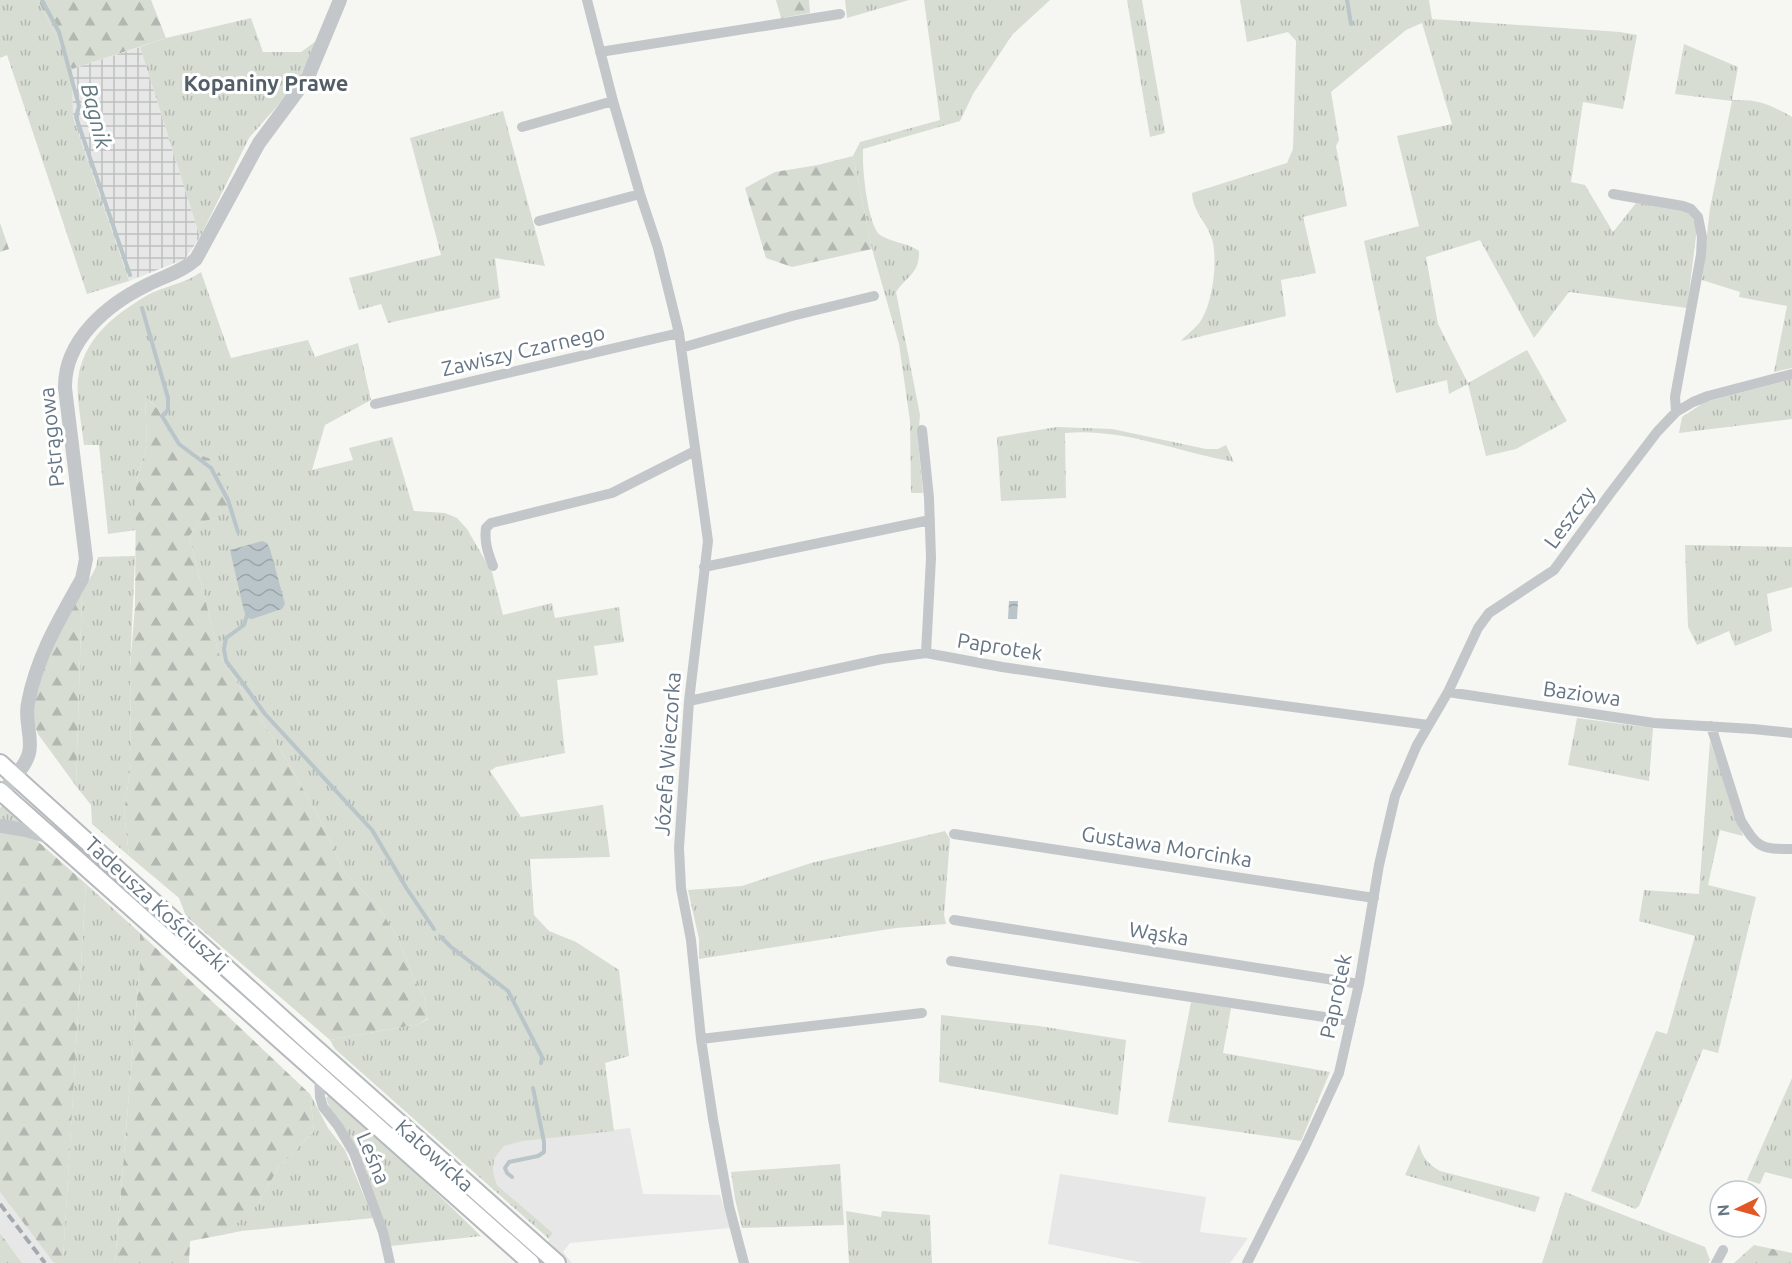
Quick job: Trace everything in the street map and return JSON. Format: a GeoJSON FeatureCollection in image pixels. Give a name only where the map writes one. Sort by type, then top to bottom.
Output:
{"type":"FeatureCollection","features":[{"type":"Feature","properties":{"kind":"main road","name":"Tadeusza Kościuszki"},"geometry":{"type":"LineString","coordinates":[[0,763],[313,1046]]}},
{"type":"Feature","properties":{"kind":"main road","name":"Tadeusza Kościuszki"},"geometry":{"type":"LineString","coordinates":[[1,793],[292,1049]]}},
{"type":"Feature","properties":{"kind":"main road","name":"Katowicka"},"geometry":{"type":"LineString","coordinates":[[313,1046],[557,1263]]}},
{"type":"Feature","properties":{"kind":"main road","name":"Katowicka"},"geometry":{"type":"LineString","coordinates":[[292,1049],[531,1263]]}},
{"type":"Feature","properties":{"kind":"street","name":"Pstrągowa"},"geometry":{"type":"LineString","coordinates":[[1,793],[25,763],[29,753],[27,704],[48,638],[85,570],[86,559],[65,388],[68,366],[89,328],[106,309],[137,290],[181,270],[196,259],[259,143],[308,77],[340,0]]}},
{"type":"Feature","properties":{"kind":"street","name":"Józefa Wieczorka"},"geometry":{"type":"LineString","coordinates":[[587,0],[613,101],[658,248],[679,333],[708,541],[689,701],[679,848],[681,888],[696,982],[701,1039],[713,1119],[729,1206],[744,1263]]}},
{"type":"Feature","properties":{"kind":"street"},"geometry":{"type":"LineString","coordinates":[[600,52],[840,15]]}},
{"type":"Feature","properties":{"kind":"street"},"geometry":{"type":"LineString","coordinates":[[522,127],[613,101]]}},
{"type":"Feature","properties":{"kind":"street"},"geometry":{"type":"LineString","coordinates":[[1613,194],[1683,206],[1691,209],[1700,223],[1701,255],[1675,397],[1676,412]]}},
{"type":"Feature","properties":{"kind":"street"},"geometry":{"type":"LineString","coordinates":[[539,221],[640,195]]}},
{"type":"Feature","properties":{"kind":"street"},"geometry":{"type":"LineString","coordinates":[[681,348],[792,316],[874,296]]}},
{"type":"Feature","properties":{"kind":"street","name":"Zawiszy Czarnego"},"geometry":{"type":"LineString","coordinates":[[375,404],[679,333]]}},
{"type":"Feature","properties":{"kind":"street","name":"Leszczy"},"geometry":{"type":"LineString","coordinates":[[1479,628],[1489,613],[1554,570],[1609,495],[1676,412],[1708,396],[1792,374]]}},
{"type":"Feature","properties":{"kind":"street","name":"Paprotek"},"geometry":{"type":"LineString","coordinates":[[922,430],[931,558],[926,653],[1071,677],[1428,725]]}},
{"type":"Feature","properties":{"kind":"street"},"geometry":{"type":"LineString","coordinates":[[493,566],[487,552],[485,537],[486,528],[491,523],[612,493],[695,451]]}},
{"type":"Feature","properties":{"kind":"street"},"geometry":{"type":"LineString","coordinates":[[704,567],[930,520]]}},
{"type":"Feature","properties":{"kind":"street","name":"Paprotek"},"geometry":{"type":"LineString","coordinates":[[1246,1263],[1269,1222],[1339,1073],[1359,984],[1395,796],[1405,770],[1448,692],[1479,628]]}},
{"type":"Feature","properties":{"kind":"street"},"geometry":{"type":"LineString","coordinates":[[689,701],[882,659],[926,653]]}},
{"type":"Feature","properties":{"kind":"street","name":"Baziowa"},"geometry":{"type":"LineString","coordinates":[[1448,692],[1632,720],[1792,733]]}},
{"type":"Feature","properties":{"kind":"street"},"geometry":{"type":"LineString","coordinates":[[1711,726],[1741,821],[1749,834],[1755,842],[1765,848],[1792,849]]}},
{"type":"Feature","properties":{"kind":"street"},"geometry":{"type":"LineString","coordinates":[[0,826],[54,838]]}},
{"type":"Feature","properties":{"kind":"street","name":"Gustawa Morcinka"},"geometry":{"type":"LineString","coordinates":[[954,834],[1374,898]]}},
{"type":"Feature","properties":{"kind":"street","name":"Wąska"},"geometry":{"type":"LineString","coordinates":[[954,920],[1359,984]]}},
{"type":"Feature","properties":{"kind":"street"},"geometry":{"type":"LineString","coordinates":[[951,961],[1351,1021]]}},
{"type":"Feature","properties":{"kind":"street"},"geometry":{"type":"LineString","coordinates":[[701,1039],[922,1013]]}},
{"type":"Feature","properties":{"kind":"street","name":"Leśna"},"geometry":{"type":"LineString","coordinates":[[319,1073],[320,1097],[323,1107],[338,1126],[354,1153],[390,1263]]}},
{"type":"Feature","properties":{"kind":"street"},"geometry":{"type":"LineString","coordinates":[[1716,1263],[1723,1250]]}},
{"type":"Feature","properties":{"kind":"shaded area"},"geometry":{"type":"Polygon","coordinates":[[[140,47],[200,237],[185,259],[129,281],[73,118],[72,69],[140,47]]]}},
{"type":"Feature","properties":{"kind":"shaded area"},"geometry":{"type":"Polygon","coordinates":[[[630,1128],[643,1194],[720,1195],[730,1228],[570,1243],[563,1252],[572,1263],[536,1263],[553,1233],[497,1185],[493,1172],[494,1159],[504,1146],[523,1141],[630,1128]]]}},
{"type":"Feature","properties":{"kind":"shaded area"},"geometry":{"type":"Polygon","coordinates":[[[1060,1174],[1206,1197],[1200,1232],[1248,1238],[1230,1263],[1143,1263],[1048,1244],[1060,1174]]]}},
{"type":"Feature","properties":{"kind":"shaded area"},"geometry":{"type":"Polygon","coordinates":[[[0,1192],[54,1263],[22,1263],[0,1233],[0,1192]]]}},
{"type":"Feature","properties":{"kind":"green space"},"geometry":{"type":"Polygon","coordinates":[[[0,0],[38,0],[72,69],[73,118],[129,281],[87,294],[7,55],[0,58],[0,0]]]}},
{"type":"Feature","properties":{"kind":"green space"},"geometry":{"type":"Polygon","coordinates":[[[38,0],[151,0],[166,38],[72,69],[38,0]]]}},
{"type":"Feature","properties":{"kind":"green space"},"geometry":{"type":"Polygon","coordinates":[[[776,0],[809,0],[810,13],[781,18],[776,0]]]}},
{"type":"Feature","properties":{"kind":"green space"},"geometry":{"type":"Polygon","coordinates":[[[845,0],[909,0],[847,18],[845,0]]]}},
{"type":"Feature","properties":{"kind":"green space"},"geometry":{"type":"Polygon","coordinates":[[[924,0],[1050,0],[1012,35],[973,94],[960,121],[863,149],[866,194],[875,229],[884,237],[919,251],[915,269],[896,292],[920,415],[918,439],[923,493],[911,493],[910,421],[899,344],[872,249],[853,156],[860,142],[940,120],[924,0]]]}},
{"type":"Feature","properties":{"kind":"green space"},"geometry":{"type":"Polygon","coordinates":[[[1127,0],[1142,0],[1165,133],[1150,137],[1127,0]]]}},
{"type":"Feature","properties":{"kind":"green space"},"geometry":{"type":"Polygon","coordinates":[[[1240,0],[1429,0],[1432,19],[1637,35],[1623,109],[1583,102],[1571,182],[1585,185],[1613,232],[1636,203],[1681,209],[1691,215],[1697,228],[1687,308],[1569,292],[1534,338],[1480,240],[1426,257],[1438,324],[1468,383],[1527,350],[1567,421],[1516,449],[1486,456],[1468,384],[1449,394],[1447,380],[1396,393],[1364,241],[1419,226],[1397,136],[1452,124],[1422,23],[1406,30],[1331,92],[1339,140],[1336,146],[1347,206],[1303,217],[1316,273],[1281,280],[1286,316],[1181,341],[1203,317],[1214,279],[1215,257],[1212,239],[1197,212],[1192,193],[1287,163],[1293,149],[1296,41],[1288,32],[1247,42],[1240,0]]]}},
{"type":"Feature","properties":{"kind":"green space"},"geometry":{"type":"Polygon","coordinates":[[[251,18],[263,52],[301,52],[319,39],[295,86],[249,138],[200,237],[140,47],[166,38],[251,18]]]}},
{"type":"Feature","properties":{"kind":"green space"},"geometry":{"type":"Polygon","coordinates":[[[1684,44],[1738,67],[1732,100],[1764,103],[1792,117],[1792,368],[1774,372],[1787,306],[1739,297],[1740,292],[1702,280],[1710,208],[1732,101],[1675,94],[1684,44]]]}},
{"type":"Feature","properties":{"kind":"green space"},"geometry":{"type":"Polygon","coordinates":[[[503,111],[545,266],[495,258],[500,298],[388,323],[381,304],[359,310],[349,278],[441,255],[410,138],[503,111]]]}},
{"type":"Feature","properties":{"kind":"green space"},"geometry":{"type":"Polygon","coordinates":[[[853,156],[872,249],[792,267],[766,258],[745,188],[775,172],[853,156]]]}},
{"type":"Feature","properties":{"kind":"green space"},"geometry":{"type":"Polygon","coordinates":[[[0,223],[9,249],[0,252],[0,223]]]}},
{"type":"Feature","properties":{"kind":"green space"},"geometry":{"type":"Polygon","coordinates":[[[201,272],[231,358],[308,340],[315,357],[358,343],[371,400],[325,425],[312,470],[353,460],[349,448],[392,437],[414,511],[445,513],[457,518],[467,529],[492,572],[503,615],[552,603],[555,618],[619,607],[624,642],[594,646],[598,675],[557,680],[565,753],[496,767],[490,771],[521,817],[603,805],[610,857],[530,859],[534,915],[549,931],[576,942],[619,970],[629,1056],[605,1063],[614,1131],[523,1141],[504,1146],[494,1159],[493,1172],[497,1185],[553,1233],[549,1239],[335,1049],[330,1040],[419,1024],[428,1019],[424,996],[414,979],[398,938],[376,903],[346,875],[320,820],[288,762],[219,654],[189,536],[199,524],[214,518],[211,459],[192,452],[174,439],[158,409],[145,396],[147,445],[136,483],[136,530],[108,534],[99,445],[84,445],[78,394],[81,365],[93,341],[122,312],[153,293],[201,272]]]}},
{"type":"Feature","properties":{"kind":"green space"},"geometry":{"type":"Polygon","coordinates":[[[1792,379],[1792,419],[1679,433],[1682,417],[1705,402],[1792,379]]]}},
{"type":"Feature","properties":{"kind":"green space"},"geometry":{"type":"Polygon","coordinates":[[[145,396],[158,409],[174,439],[192,452],[211,459],[225,482],[232,505],[214,518],[199,524],[189,536],[219,654],[288,762],[320,820],[346,875],[376,903],[398,938],[414,979],[424,996],[428,1018],[419,1024],[330,1040],[186,916],[179,898],[129,856],[124,812],[131,764],[130,668],[135,606],[136,483],[147,445],[145,396]]]}},
{"type":"Feature","properties":{"kind":"green space"},"geometry":{"type":"Polygon","coordinates":[[[1057,427],[1112,429],[1206,449],[1218,449],[1226,445],[1234,462],[1129,437],[1087,432],[1065,433],[1066,498],[1001,501],[997,437],[1057,427]]]}},
{"type":"Feature","properties":{"kind":"green space"},"geometry":{"type":"Polygon","coordinates":[[[1685,545],[1792,547],[1792,587],[1767,594],[1772,631],[1735,646],[1729,631],[1697,645],[1688,627],[1685,545]]]}},
{"type":"Feature","properties":{"kind":"green space"},"geometry":{"type":"Polygon","coordinates":[[[135,556],[130,668],[131,764],[124,812],[129,856],[92,824],[91,805],[76,786],[82,593],[96,567],[98,557],[135,556]]]}},
{"type":"Feature","properties":{"kind":"green space"},"geometry":{"type":"Polygon","coordinates":[[[82,593],[76,786],[38,734],[30,713],[35,690],[60,625],[82,593]]]}},
{"type":"Feature","properties":{"kind":"green space"},"geometry":{"type":"Polygon","coordinates":[[[1577,718],[1653,728],[1649,781],[1568,765],[1577,718]]]}},
{"type":"Feature","properties":{"kind":"green space"},"geometry":{"type":"Polygon","coordinates":[[[1710,741],[1743,836],[1720,830],[1708,885],[1756,897],[1718,1053],[1703,1049],[1639,1206],[1635,1209],[1591,1191],[1656,1031],[1667,1034],[1695,936],[1639,921],[1644,890],[1699,894],[1710,741]]]}},
{"type":"Feature","properties":{"kind":"green space"},"geometry":{"type":"Polygon","coordinates":[[[4,803],[35,830],[0,822],[0,808],[4,803]]]}},
{"type":"Feature","properties":{"kind":"green space"},"geometry":{"type":"Polygon","coordinates":[[[945,831],[950,839],[944,915],[946,924],[896,928],[699,959],[699,939],[688,890],[742,886],[811,863],[945,831]]]}},
{"type":"Feature","properties":{"kind":"green space"},"geometry":{"type":"Polygon","coordinates":[[[0,833],[33,837],[86,884],[63,1259],[54,1263],[0,1192],[0,833]]]}},
{"type":"Feature","properties":{"kind":"green space"},"geometry":{"type":"Polygon","coordinates":[[[86,884],[140,933],[140,963],[115,1263],[54,1263],[63,1258],[86,884]]]}},
{"type":"Feature","properties":{"kind":"green space"},"geometry":{"type":"Polygon","coordinates":[[[140,933],[310,1094],[314,1131],[278,1168],[258,1204],[246,1216],[222,1235],[190,1241],[189,1263],[115,1263],[140,963],[140,933]]]}},
{"type":"Feature","properties":{"kind":"green space"},"geometry":{"type":"Polygon","coordinates":[[[1191,1002],[1231,1008],[1223,1053],[1330,1072],[1301,1141],[1168,1122],[1191,1002]]]}},
{"type":"Feature","properties":{"kind":"green space"},"geometry":{"type":"Polygon","coordinates":[[[941,1015],[1039,1026],[1126,1040],[1118,1115],[939,1082],[941,1015]]]}},
{"type":"Feature","properties":{"kind":"green space"},"geometry":{"type":"Polygon","coordinates":[[[1792,1078],[1792,1179],[1765,1172],[1762,1179],[1747,1179],[1792,1078]]]}},
{"type":"Feature","properties":{"kind":"green space"},"geometry":{"type":"Polygon","coordinates":[[[310,1094],[328,1128],[345,1150],[373,1218],[241,1231],[222,1235],[258,1204],[278,1168],[314,1131],[310,1094]]]}},
{"type":"Feature","properties":{"kind":"green space"},"geometry":{"type":"Polygon","coordinates":[[[329,1095],[416,1173],[481,1236],[391,1246],[329,1106],[326,1098],[329,1095]]]}},
{"type":"Feature","properties":{"kind":"green space"},"geometry":{"type":"Polygon","coordinates":[[[1419,1144],[1426,1160],[1440,1171],[1540,1197],[1535,1212],[1405,1175],[1419,1144]]]}},
{"type":"Feature","properties":{"kind":"green space"},"geometry":{"type":"Polygon","coordinates":[[[840,1164],[844,1225],[742,1228],[731,1172],[840,1164]]]}},
{"type":"Feature","properties":{"kind":"green space"},"geometry":{"type":"Polygon","coordinates":[[[1565,1192],[1705,1247],[1710,1260],[1708,1263],[1542,1263],[1565,1192]]]}},
{"type":"Feature","properties":{"kind":"green space"},"geometry":{"type":"Polygon","coordinates":[[[846,1211],[881,1217],[882,1211],[930,1215],[932,1263],[849,1263],[846,1211]]]}},
{"type":"Feature","properties":{"kind":"green space"},"geometry":{"type":"Polygon","coordinates":[[[0,1233],[22,1263],[0,1263],[0,1233]]]}},
{"type":"Feature","properties":{"kind":"green space"},"geometry":{"type":"Polygon","coordinates":[[[1754,1245],[1792,1253],[1792,1263],[1734,1263],[1754,1245]]]}},
{"type":"Feature","properties":{"kind":"water"},"geometry":{"type":"Polygon","coordinates":[[[262,541],[267,543],[270,549],[285,604],[282,609],[252,619],[247,618],[244,611],[230,550],[262,541]]]}},
{"type":"Feature","properties":{"kind":"water"},"geometry":{"type":"Polygon","coordinates":[[[1009,601],[1018,601],[1017,619],[1008,619],[1009,601]]]}},
{"type":"Feature","properties":{"kind":"waterway","name":"Bagnik"},"geometry":{"type":"LineString","coordinates":[[42,0],[59,32],[79,106],[76,117],[130,275]]}},
{"type":"Feature","properties":{"kind":"waterway"},"geometry":{"type":"LineString","coordinates":[[1347,0],[1351,24]]}},
{"type":"Feature","properties":{"kind":"waterway","name":"Bagnik"},"geometry":{"type":"LineString","coordinates":[[142,308],[168,398],[168,410],[162,416],[179,444],[211,468],[228,500],[238,532]]}},
{"type":"Feature","properties":{"kind":"waterway"},"geometry":{"type":"LineString","coordinates":[[247,615],[244,625],[226,638],[224,649],[226,661],[265,714],[372,830],[434,929]]}},
{"type":"Feature","properties":{"kind":"waterway"},"geometry":{"type":"LineString","coordinates":[[441,937],[508,991],[542,1057],[541,1063]]}},
{"type":"Feature","properties":{"kind":"waterway"},"geometry":{"type":"LineString","coordinates":[[512,1177],[505,1168],[509,1162],[538,1156],[544,1152],[533,1088]]}},
{"type":"Feature","properties":{"kind":"railway"},"geometry":{"type":"LineString","coordinates":[[0,1204],[45,1263]]}},
{"type":"Feature","properties":{"kind":"district","name":"Kopaniny Prawe"},"geometry":{"type":"Point","coordinates":[266,82]}}]}
